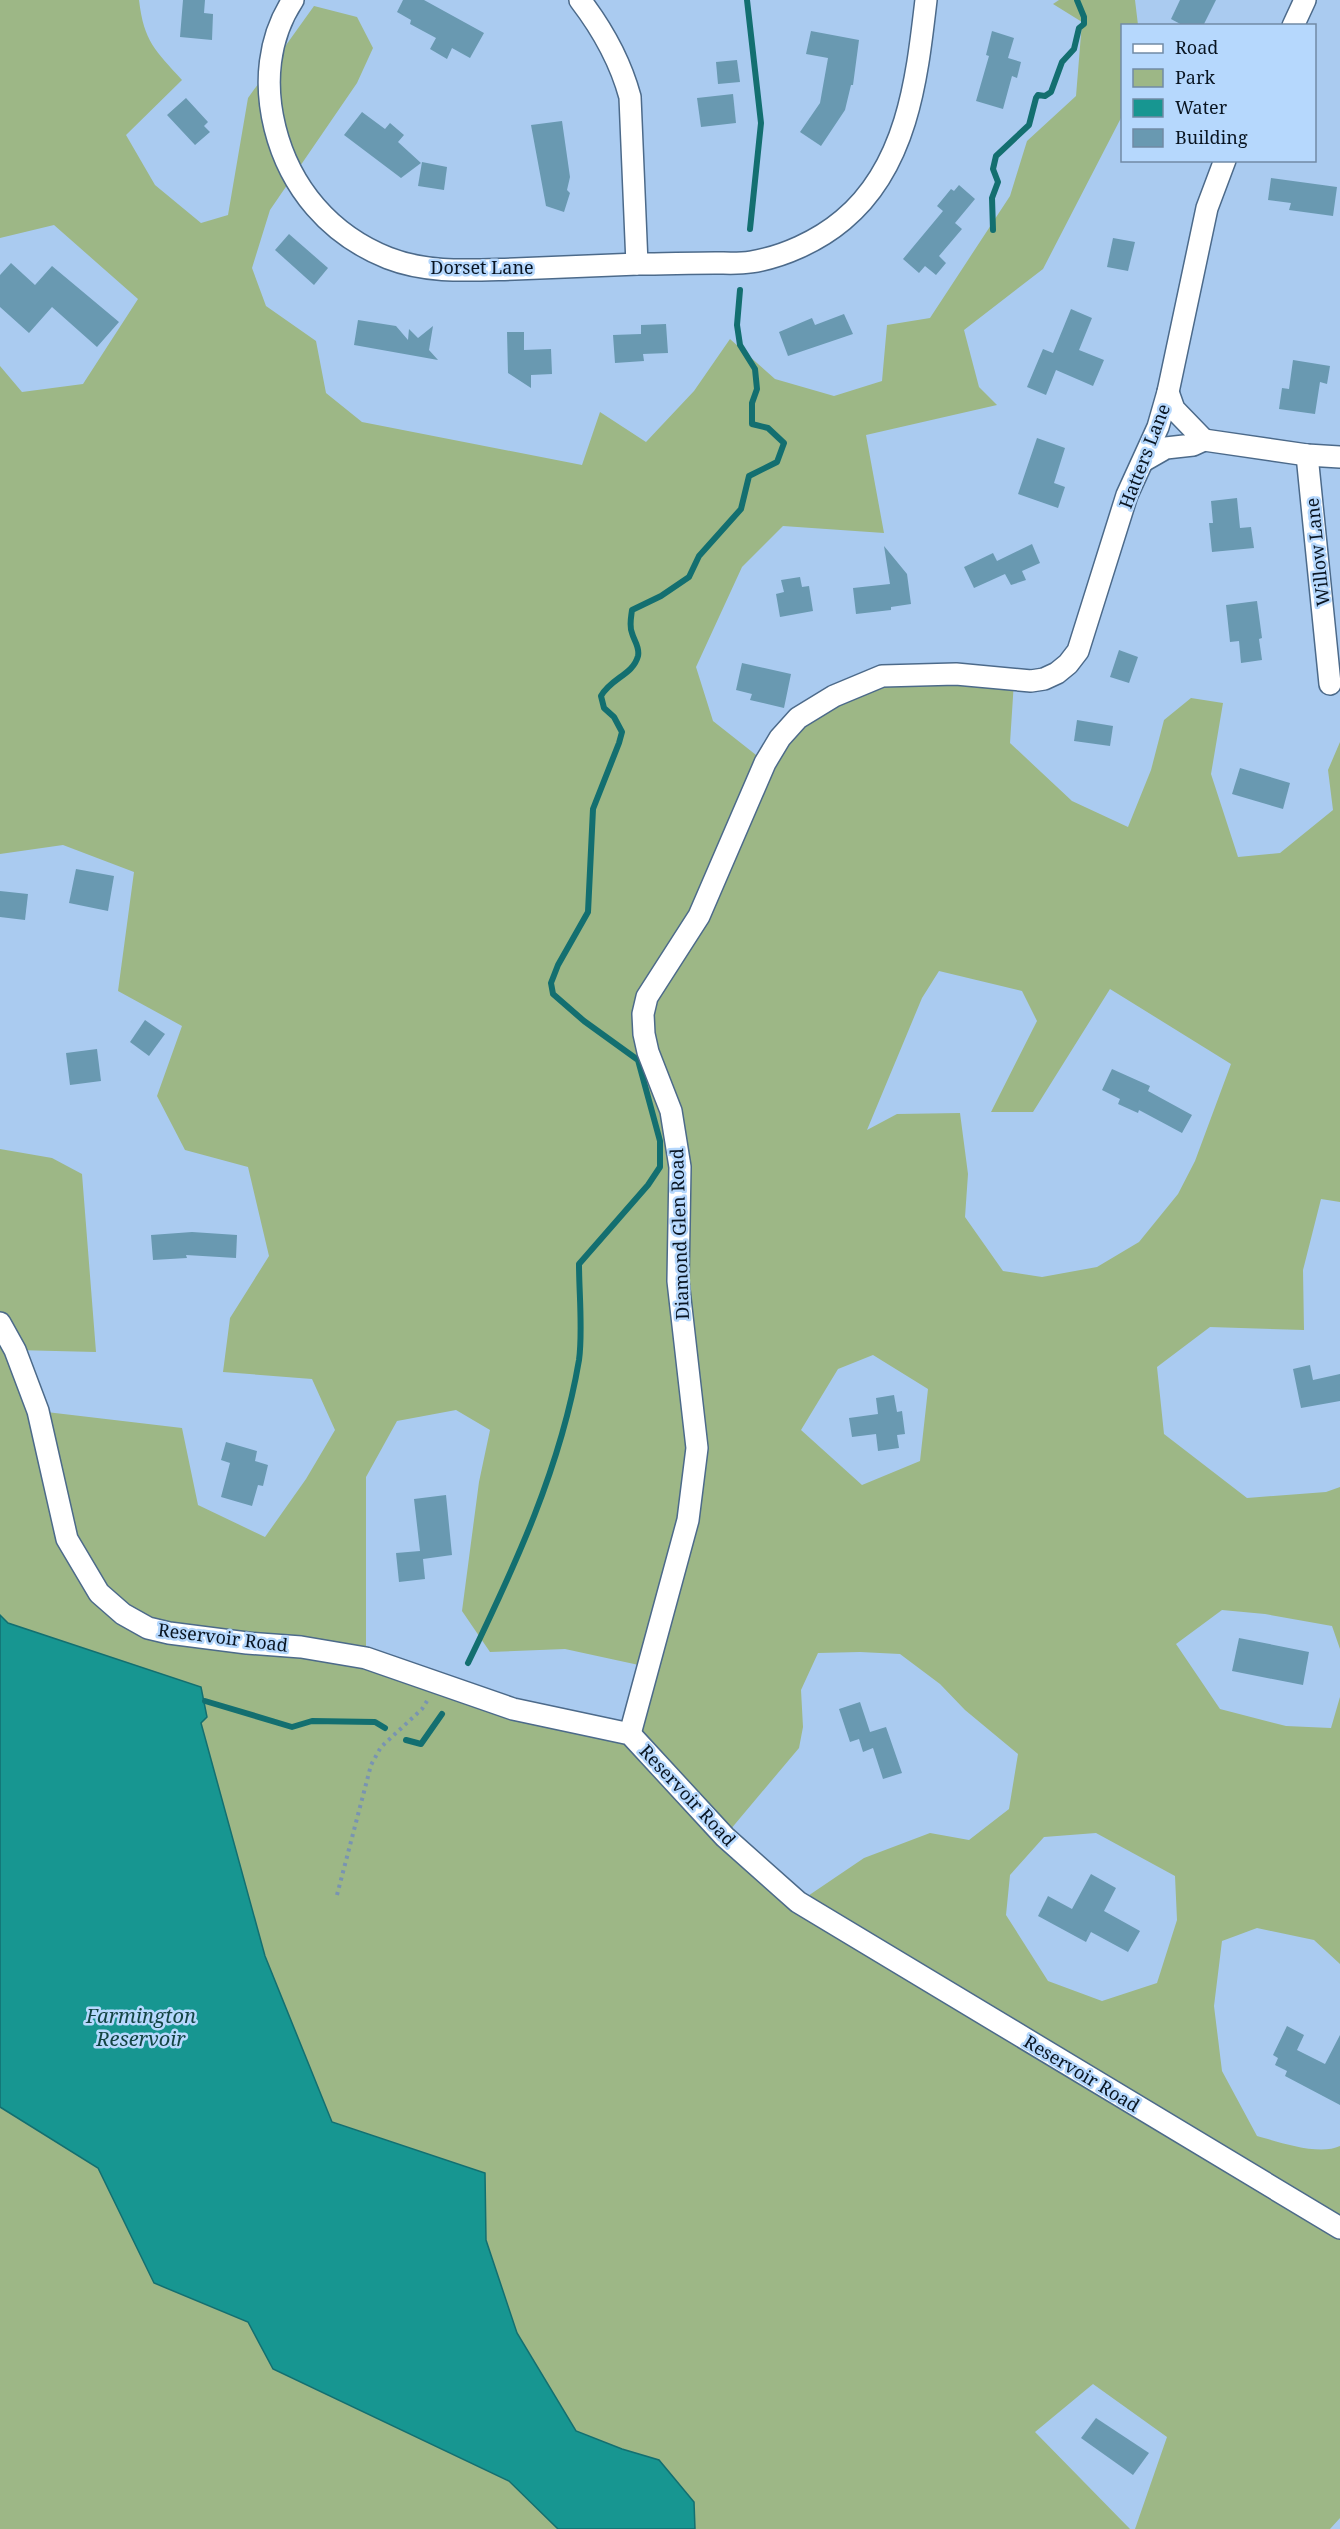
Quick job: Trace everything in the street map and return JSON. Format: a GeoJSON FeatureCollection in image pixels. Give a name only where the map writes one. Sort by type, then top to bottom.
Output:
{"type":"FeatureCollection","features":[{"type":"Feature","properties":{"kind":"street","name":"Dorset Lane"},"geometry":{"type":"LineString","coordinates":[[294,0],[276,34],[270,61],[268,88],[279,142],[301,191],[338,229],[386,257],[422,267],[466,270],[751,262],[800,247],[843,220],[867,193],[887,163],[906,120],[918,74],[927,0]]}},
{"type":"Feature","properties":{"kind":"street"},"geometry":{"type":"LineString","coordinates":[[580,0],[610,44],[623,70],[630,97],[637,264]]}},
{"type":"Feature","properties":{"kind":"street"},"geometry":{"type":"LineString","coordinates":[[1294,24],[1305,0]]}},
{"type":"Feature","properties":{"kind":"street","name":"Hatters Lane"},"geometry":{"type":"LineString","coordinates":[[1057,673],[1078,651],[1085,634],[1127,495],[1145,460],[1158,427],[1168,392],[1207,208],[1224,162]]}},
{"type":"Feature","properties":{"kind":"street"},"geometry":{"type":"LineString","coordinates":[[1168,392],[1174,409],[1204,440]]}},
{"type":"Feature","properties":{"kind":"street"},"geometry":{"type":"LineString","coordinates":[[1145,460],[1166,448],[1192,445],[1204,440],[1307,455],[1340,457]]}},
{"type":"Feature","properties":{"kind":"street","name":"Willow Lane"},"geometry":{"type":"LineString","coordinates":[[1307,455],[1330,684]]}},
{"type":"Feature","properties":{"kind":"street","name":"Diamond Glen Road"},"geometry":{"type":"LineString","coordinates":[[630,1734],[688,1520],[697,1448],[678,1281],[680,1167],[671,1112],[648,1052],[644,1034],[643,1014],[647,997],[699,916],[765,763],[780,738],[798,718],[834,696],[882,676],[956,674],[1031,681],[1044,679],[1057,673]]}},
{"type":"Feature","properties":{"kind":"street","name":"Reservoir Road"},"geometry":{"type":"LineString","coordinates":[[0,1323],[19,1360],[38,1411],[68,1539],[99,1593],[123,1614],[148,1628],[169,1633],[335,1651],[394,1666],[513,1709],[630,1734],[725,1837],[798,1902],[1340,2228]]}},
{"type":"Feature","properties":{"kind":"path"},"geometry":{"type":"LineString","coordinates":[[337,1895],[371,1765],[381,1747],[422,1709],[437,1682]]}},
{"type":"Feature","properties":{"kind":"green space"},"geometry":{"type":"Polygon","coordinates":[[[0,0],[139,0],[144,26],[152,44],[182,80],[126,135],[155,185],[201,223],[228,215],[248,98],[314,6],[357,17],[373,48],[357,83],[270,210],[252,268],[266,306],[316,341],[326,393],[362,422],[582,465],[600,412],[646,442],[694,391],[730,339],[775,379],[834,396],[882,381],[887,325],[930,318],[1010,196],[1027,141],[1076,96],[1082,22],[1053,4],[1059,0],[1135,0],[1138,24],[1121,24],[1121,118],[1043,269],[964,330],[979,387],[997,405],[866,435],[884,533],[783,526],[742,567],[696,667],[713,721],[765,762],[780,738],[882,676],[1014,681],[1010,743],[1072,801],[1128,827],[1151,770],[1164,720],[1191,698],[1223,703],[1211,774],[1238,857],[1280,853],[1333,810],[1328,770],[1340,742],[1340,1202],[1321,1199],[1303,1270],[1304,1330],[1210,1327],[1157,1367],[1164,1434],[1247,1498],[1326,1492],[1340,1487],[1340,1649],[1332,1626],[1265,1614],[1222,1610],[1176,1644],[1220,1709],[1286,1726],[1331,1728],[1340,1697],[1340,1964],[1314,1940],[1257,1928],[1222,1941],[1214,2006],[1222,2071],[1257,2136],[1310,2149],[1331,2149],[1340,2146],[1340,2518],[1330,2529],[1135,2529],[1167,2437],[1093,2384],[1035,2432],[1130,2529],[695,2529],[694,2502],[659,2460],[576,2432],[517,2333],[486,2239],[485,2173],[332,2122],[265,1956],[201,1723],[207,1717],[8,1623],[0,1615],[0,1149],[52,1158],[82,1174],[96,1352],[15,1350],[38,1411],[182,1428],[198,1505],[265,1537],[306,1479],[335,1430],[312,1379],[223,1372],[230,1318],[269,1256],[248,1167],[185,1150],[157,1096],[182,1026],[118,991],[134,872],[63,845],[0,854],[0,366],[22,392],[83,384],[138,299],[54,225],[0,238],[0,0]],[[939,971],[922,998],[867,1130],[897,1114],[960,1113],[968,1174],[965,1217],[1003,1271],[1042,1277],[1097,1267],[1139,1242],[1178,1194],[1195,1161],[1231,1064],[1110,989],[1033,1112],[991,1112],[1037,1021],[1022,991],[939,971]],[[873,1355],[838,1369],[801,1430],[862,1485],[920,1461],[928,1389],[873,1355]],[[456,1410],[397,1421],[366,1477],[366,1657],[630,1733],[648,1667],[565,1649],[490,1652],[462,1611],[479,1482],[490,1430],[456,1410]],[[818,1653],[801,1690],[803,1727],[799,1748],[725,1836],[799,1902],[864,1858],[930,1833],[969,1840],[1009,1809],[1018,1754],[965,1710],[940,1684],[900,1654],[818,1653]],[[1096,1833],[1044,1837],[1010,1875],[1006,1915],[1048,1981],[1102,2001],[1157,1983],[1177,1920],[1175,1876],[1096,1833]]]}},
{"type":"Feature","properties":{"kind":"green space"},"geometry":{"type":"Polygon","coordinates":[[[0,2107],[98,2168],[154,2283],[248,2322],[273,2369],[509,2481],[558,2529],[0,2529],[0,2107]]]}},
{"type":"Feature","properties":{"kind":"water","name":"Farmington Reservoir"},"geometry":{"type":"Polygon","coordinates":[[[0,1615],[8,1623],[201,1687],[207,1717],[201,1723],[265,1956],[332,2122],[485,2173],[486,2240],[517,2333],[576,2431],[622,2449],[659,2460],[694,2502],[695,2529],[558,2529],[509,2481],[273,2369],[248,2322],[154,2283],[98,2168],[0,2107],[0,1615]]]}},
{"type":"Feature","properties":{"kind":"building"},"geometry":{"type":"Polygon","coordinates":[[[183,0],[205,0],[204,13],[213,14],[212,40],[180,37],[183,0]]]}},
{"type":"Feature","properties":{"kind":"building"},"geometry":{"type":"Polygon","coordinates":[[[403,0],[424,0],[484,33],[470,58],[452,48],[447,59],[430,49],[436,38],[410,24],[411,20],[397,12],[403,0]]]}},
{"type":"Feature","properties":{"kind":"building"},"geometry":{"type":"Polygon","coordinates":[[[1180,0],[1216,0],[1204,24],[1180,24],[1171,19],[1180,0]]]}},
{"type":"Feature","properties":{"kind":"building"},"geometry":{"type":"Polygon","coordinates":[[[811,31],[859,40],[853,85],[851,85],[845,110],[821,146],[800,132],[820,103],[828,58],[806,54],[811,31]]]}},
{"type":"Feature","properties":{"kind":"building"},"geometry":{"type":"Polygon","coordinates":[[[992,31],[1014,38],[1008,58],[1021,62],[1017,78],[1012,76],[1003,109],[976,101],[989,56],[986,55],[992,31]]]}},
{"type":"Feature","properties":{"kind":"building"},"geometry":{"type":"Polygon","coordinates":[[[737,60],[740,82],[718,84],[716,62],[737,60]]]}},
{"type":"Feature","properties":{"kind":"building"},"geometry":{"type":"Polygon","coordinates":[[[733,94],[736,123],[701,127],[697,98],[733,94]]]}},
{"type":"Feature","properties":{"kind":"building"},"geometry":{"type":"Polygon","coordinates":[[[186,98],[208,122],[204,126],[210,132],[195,145],[167,115],[186,98]]]}},
{"type":"Feature","properties":{"kind":"building"},"geometry":{"type":"Polygon","coordinates":[[[362,112],[385,129],[390,123],[404,135],[398,142],[421,163],[401,178],[344,135],[362,112]]]}},
{"type":"Feature","properties":{"kind":"building"},"geometry":{"type":"Polygon","coordinates":[[[562,121],[570,177],[567,190],[570,193],[564,212],[546,206],[531,125],[562,121]]]}},
{"type":"Feature","properties":{"kind":"building"},"geometry":{"type":"Polygon","coordinates":[[[422,162],[447,167],[444,190],[418,186],[422,162]]]}},
{"type":"Feature","properties":{"kind":"building"},"geometry":{"type":"Polygon","coordinates":[[[1271,178],[1337,187],[1333,216],[1289,210],[1291,203],[1268,200],[1271,178]]]}},
{"type":"Feature","properties":{"kind":"building"},"geometry":{"type":"Polygon","coordinates":[[[959,185],[975,199],[955,223],[962,229],[939,256],[946,263],[936,275],[925,266],[919,273],[903,259],[943,211],[937,206],[951,189],[954,191],[959,185]]]}},
{"type":"Feature","properties":{"kind":"building"},"geometry":{"type":"Polygon","coordinates":[[[289,234],[328,268],[314,285],[275,250],[289,234]]]}},
{"type":"Feature","properties":{"kind":"building"},"geometry":{"type":"Polygon","coordinates":[[[1113,238],[1135,242],[1128,271],[1107,267],[1113,238]]]}},
{"type":"Feature","properties":{"kind":"building"},"geometry":{"type":"Polygon","coordinates":[[[11,263],[35,285],[52,266],[119,322],[97,347],[52,307],[29,333],[0,307],[0,275],[11,263]]]}},
{"type":"Feature","properties":{"kind":"building"},"geometry":{"type":"Polygon","coordinates":[[[1071,309],[1092,318],[1079,350],[1104,360],[1093,386],[1056,370],[1046,395],[1027,387],[1043,349],[1053,353],[1071,309]]]}},
{"type":"Feature","properties":{"kind":"building"},"geometry":{"type":"Polygon","coordinates":[[[844,314],[853,334],[788,356],[779,332],[812,318],[815,325],[844,314]]]}},
{"type":"Feature","properties":{"kind":"building"},"geometry":{"type":"Polygon","coordinates":[[[358,320],[396,326],[408,340],[409,329],[418,338],[433,326],[429,350],[438,360],[354,345],[358,320]]]}},
{"type":"Feature","properties":{"kind":"building"},"geometry":{"type":"Polygon","coordinates":[[[666,324],[668,353],[643,354],[644,361],[615,363],[613,335],[641,334],[641,325],[666,324]]]}},
{"type":"Feature","properties":{"kind":"building"},"geometry":{"type":"Polygon","coordinates":[[[507,332],[524,332],[524,350],[551,349],[552,374],[531,375],[531,388],[508,373],[507,332]]]}},
{"type":"Feature","properties":{"kind":"building"},"geometry":{"type":"Polygon","coordinates":[[[1293,360],[1330,366],[1327,384],[1320,382],[1315,414],[1279,409],[1282,388],[1289,389],[1293,360]]]}},
{"type":"Feature","properties":{"kind":"building"},"geometry":{"type":"Polygon","coordinates":[[[1037,438],[1065,448],[1054,483],[1065,487],[1058,508],[1018,494],[1037,438]]]}},
{"type":"Feature","properties":{"kind":"building"},"geometry":{"type":"Polygon","coordinates":[[[1237,498],[1240,528],[1251,527],[1254,548],[1212,552],[1209,523],[1213,523],[1211,501],[1237,498]]]}},
{"type":"Feature","properties":{"kind":"building"},"geometry":{"type":"Polygon","coordinates":[[[1032,544],[1040,563],[1022,571],[1026,580],[1011,585],[1005,574],[974,588],[964,567],[993,553],[997,561],[1032,544]]]}},
{"type":"Feature","properties":{"kind":"building"},"geometry":{"type":"Polygon","coordinates":[[[884,546],[907,574],[911,604],[891,607],[891,610],[856,614],[853,588],[890,584],[884,546]]]}},
{"type":"Feature","properties":{"kind":"building"},"geometry":{"type":"Polygon","coordinates":[[[800,577],[802,587],[809,586],[813,611],[780,617],[776,594],[784,592],[781,580],[800,577]]]}},
{"type":"Feature","properties":{"kind":"building"},"geometry":{"type":"Polygon","coordinates":[[[1257,601],[1262,638],[1259,639],[1262,660],[1241,663],[1239,641],[1230,642],[1226,605],[1257,601]]]}},
{"type":"Feature","properties":{"kind":"building"},"geometry":{"type":"Polygon","coordinates":[[[1119,650],[1138,657],[1129,683],[1110,677],[1119,650]]]}},
{"type":"Feature","properties":{"kind":"building"},"geometry":{"type":"Polygon","coordinates":[[[742,663],[791,674],[784,708],[750,700],[752,694],[736,690],[742,663]]]}},
{"type":"Feature","properties":{"kind":"building"},"geometry":{"type":"Polygon","coordinates":[[[1077,720],[1113,726],[1110,746],[1074,741],[1077,720]]]}},
{"type":"Feature","properties":{"kind":"building"},"geometry":{"type":"Polygon","coordinates":[[[1240,768],[1290,783],[1283,809],[1232,794],[1240,768]]]}},
{"type":"Feature","properties":{"kind":"building"},"geometry":{"type":"Polygon","coordinates":[[[76,869],[114,876],[108,911],[69,903],[76,869]]]}},
{"type":"Feature","properties":{"kind":"building"},"geometry":{"type":"Polygon","coordinates":[[[0,891],[28,894],[25,920],[0,917],[0,891]]]}},
{"type":"Feature","properties":{"kind":"building"},"geometry":{"type":"Polygon","coordinates":[[[145,1020],[165,1034],[149,1056],[130,1042],[145,1020]]]}},
{"type":"Feature","properties":{"kind":"building"},"geometry":{"type":"Polygon","coordinates":[[[97,1049],[101,1081],[70,1085],[66,1053],[97,1049]]]}},
{"type":"Feature","properties":{"kind":"building"},"geometry":{"type":"Polygon","coordinates":[[[1112,1069],[1150,1086],[1148,1091],[1192,1115],[1182,1133],[1139,1110],[1138,1113],[1118,1104],[1120,1099],[1102,1090],[1112,1069]]]}},
{"type":"Feature","properties":{"kind":"building"},"geometry":{"type":"Polygon","coordinates":[[[192,1232],[237,1235],[236,1258],[186,1255],[187,1258],[153,1260],[151,1235],[192,1232]]]}},
{"type":"Feature","properties":{"kind":"building"},"geometry":{"type":"Polygon","coordinates":[[[1310,1365],[1313,1380],[1340,1374],[1340,1401],[1301,1408],[1293,1369],[1310,1365]]]}},
{"type":"Feature","properties":{"kind":"building"},"geometry":{"type":"Polygon","coordinates":[[[894,1395],[897,1412],[902,1411],[905,1434],[897,1435],[899,1448],[878,1451],[876,1434],[852,1437],[849,1418],[878,1414],[876,1398],[894,1395]]]}},
{"type":"Feature","properties":{"kind":"building"},"geometry":{"type":"Polygon","coordinates":[[[226,1442],[257,1451],[255,1461],[268,1465],[263,1486],[258,1485],[252,1506],[221,1497],[230,1463],[221,1460],[226,1442]]]}},
{"type":"Feature","properties":{"kind":"building"},"geometry":{"type":"Polygon","coordinates":[[[446,1495],[452,1555],[423,1559],[425,1579],[399,1582],[396,1553],[420,1551],[414,1499],[446,1495]]]}},
{"type":"Feature","properties":{"kind":"building"},"geometry":{"type":"Polygon","coordinates":[[[1239,1638],[1309,1652],[1303,1685],[1232,1671],[1239,1638]]]}},
{"type":"Feature","properties":{"kind":"building"},"geometry":{"type":"Polygon","coordinates":[[[860,1702],[870,1732],[886,1727],[902,1773],[883,1779],[873,1748],[863,1752],[859,1739],[850,1742],[839,1709],[860,1702]]]}},
{"type":"Feature","properties":{"kind":"building"},"geometry":{"type":"Polygon","coordinates":[[[1091,1874],[1116,1888],[1104,1911],[1140,1931],[1128,1952],[1091,1932],[1086,1942],[1038,1916],[1048,1896],[1072,1909],[1091,1874]]]}},
{"type":"Feature","properties":{"kind":"building"},"geometry":{"type":"Polygon","coordinates":[[[1287,2026],[1304,2035],[1297,2050],[1325,2064],[1340,2035],[1340,2105],[1285,2076],[1287,2071],[1275,2065],[1278,2058],[1273,2055],[1287,2026]]]}},
{"type":"Feature","properties":{"kind":"building"},"geometry":{"type":"Polygon","coordinates":[[[1096,2418],[1149,2453],[1133,2475],[1081,2438],[1096,2418]]]}},
{"type":"Feature","properties":{"kind":"waterway"},"geometry":{"type":"LineString","coordinates":[[747,0],[761,123],[750,229]]}},
{"type":"Feature","properties":{"kind":"waterway"},"geometry":{"type":"LineString","coordinates":[[993,230],[992,198],[998,182],[993,169],[996,156],[1029,125],[1036,98],[1038,95],[1045,96],[1051,92],[1062,62],[1074,49],[1079,28],[1084,24],[1084,17],[1077,0]]}},
{"type":"Feature","properties":{"kind":"waterway"},"geometry":{"type":"LineString","coordinates":[[468,1663],[519,1553],[561,1439],[579,1360],[581,1325],[579,1264],[648,1185],[660,1167],[660,1141],[638,1060],[584,1021],[553,994],[551,983],[558,965],[588,912],[593,809],[622,732],[614,717],[604,708],[601,696],[610,685],[632,668],[638,656],[638,647],[630,622],[632,610],[661,596],[689,577],[699,556],[741,509],[749,476],[777,462],[784,443],[768,428],[752,424],[752,403],[757,389],[755,369],[740,345],[737,325],[740,290]]}},
{"type":"Feature","properties":{"kind":"waterway"},"geometry":{"type":"LineString","coordinates":[[205,1701],[292,1727],[312,1721],[375,1722],[385,1728]]}},
{"type":"Feature","properties":{"kind":"waterway"},"geometry":{"type":"LineString","coordinates":[[406,1740],[421,1744],[442,1714]]}}]}
